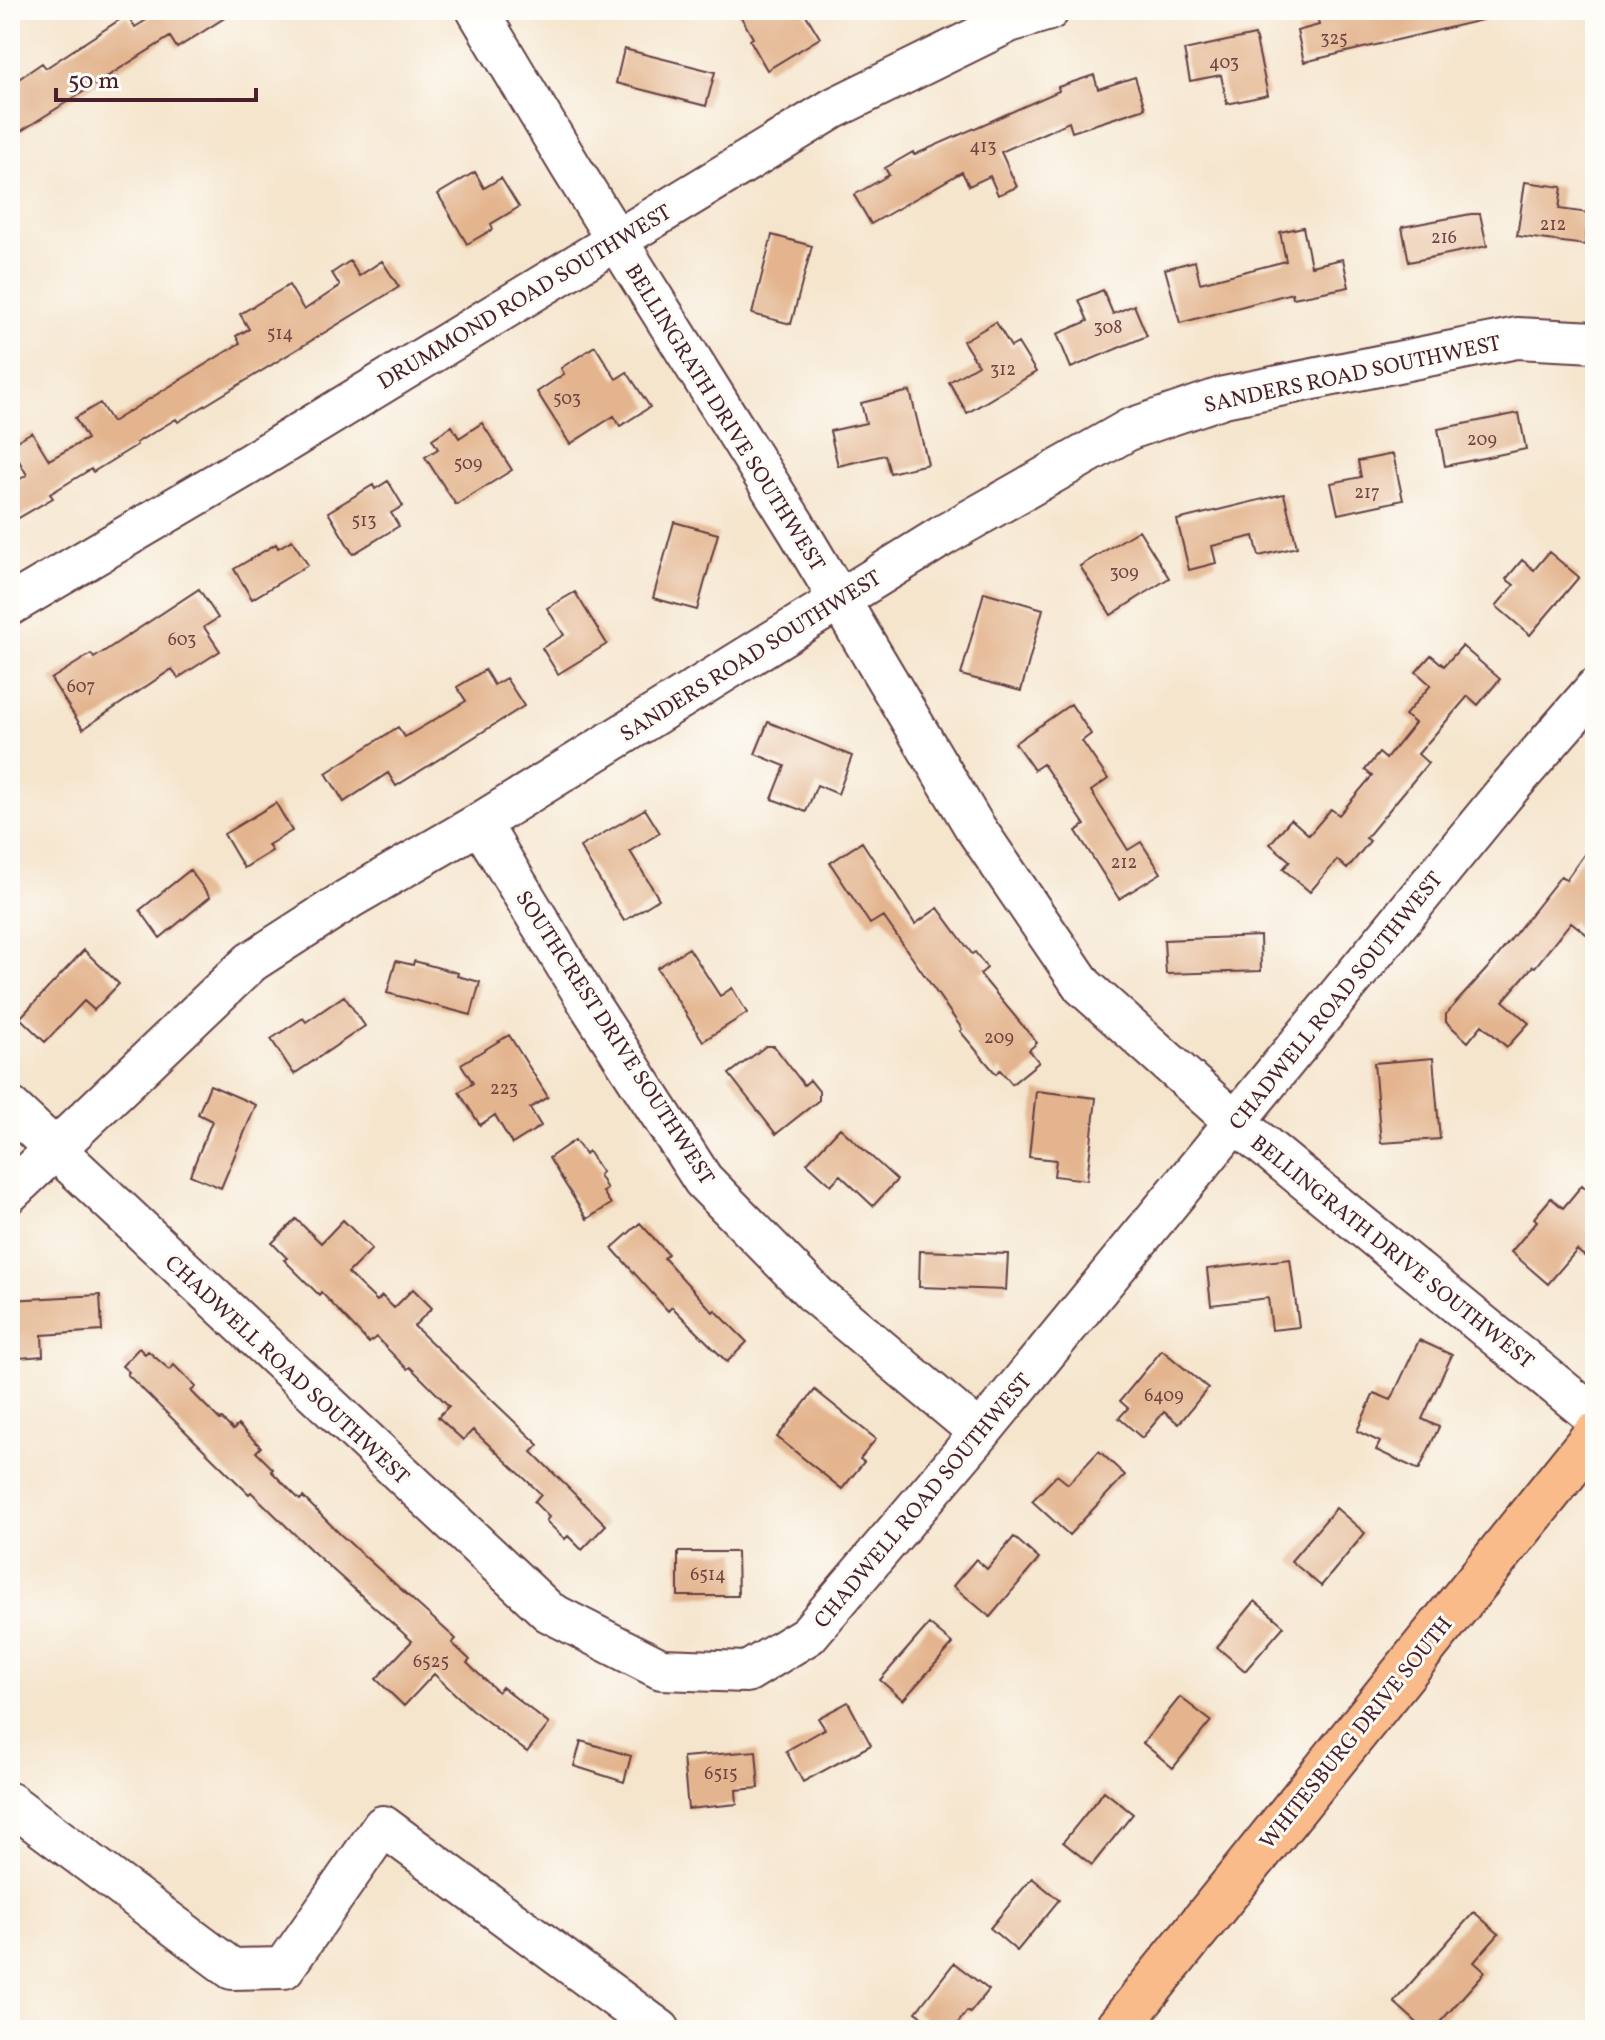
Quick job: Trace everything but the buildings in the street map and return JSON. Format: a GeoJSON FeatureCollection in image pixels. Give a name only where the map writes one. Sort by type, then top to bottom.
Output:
{"type":"FeatureCollection","features":[{"type":"Feature","properties":{"kind":"main road","name":"WHITESBURG DRIVE SOUTH"},"geometry":{"type":"LineString","coordinates":[[1116,2030],[1595,1435]]}},
{"type":"Feature","properties":{"kind":"street","name":"BELLINGRATH DRIVE SOUTHWEST"},"geometry":{"type":"LineString","coordinates":[[477,10],[974,826],[1083,986],[1235,1122],[1595,1417]]}},
{"type":"Feature","properties":{"kind":"street","name":"DRUMMOND ROAD SOUTHWEST"},"geometry":{"type":"LineString","coordinates":[[10,605],[246,466],[834,108],[1009,22],[1049,10]]}},
{"type":"Feature","properties":{"kind":"street","name":"SANDERS ROAD SOUTHWEST"},"geometry":{"type":"LineString","coordinates":[[10,1192],[251,962],[350,898],[480,823],[944,535],[1130,429],[1224,397],[1517,338],[1595,342]]}},
{"type":"Feature","properties":{"kind":"street","name":"CHADWELL ROAD SOUTHWEST"},"geometry":{"type":"LineString","coordinates":[[10,1107],[549,1612],[661,1669],[747,1672],[808,1635],[980,1433],[1503,795],[1595,689]]}},
{"type":"Feature","properties":{"kind":"street","name":"SOUTHCREST DRIVE SOUTHWEST"},"geometry":{"type":"LineString","coordinates":[[480,823],[591,1007],[703,1180],[817,1296],[980,1433]]}},
{"type":"Feature","properties":{"kind":"street"},"geometry":{"type":"LineString","coordinates":[[10,1803],[232,1969],[284,1968],[383,1826],[660,2030]]}}]}
